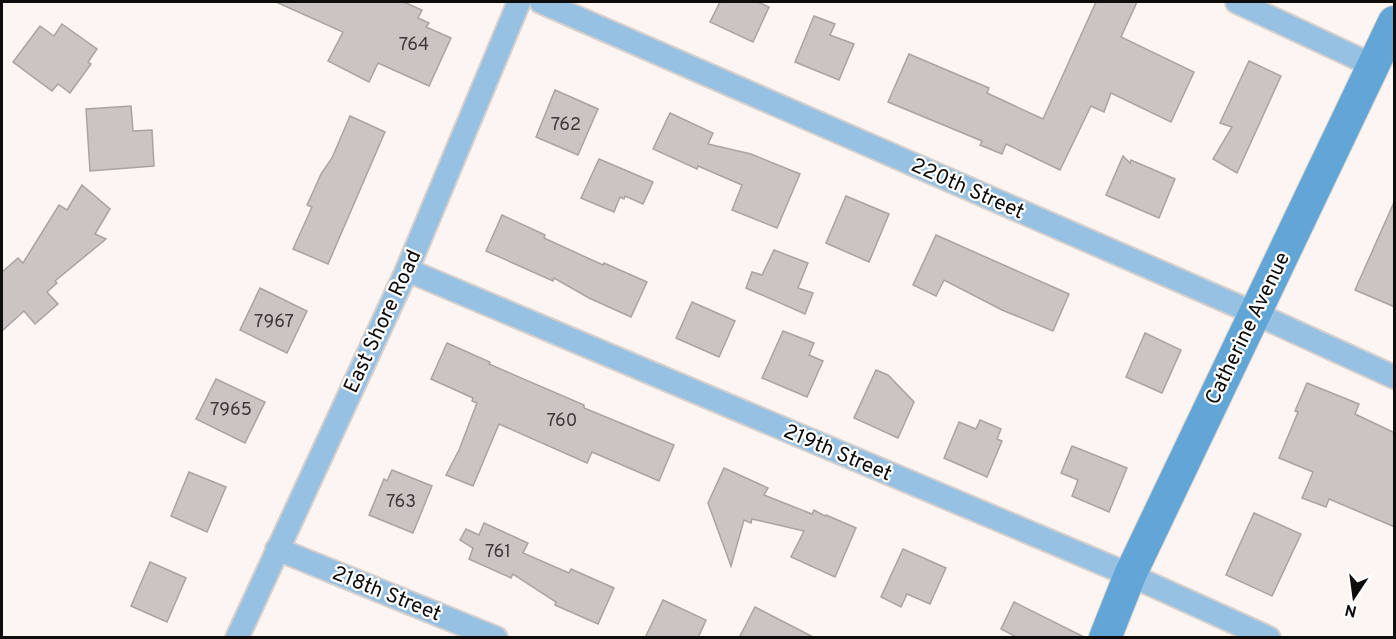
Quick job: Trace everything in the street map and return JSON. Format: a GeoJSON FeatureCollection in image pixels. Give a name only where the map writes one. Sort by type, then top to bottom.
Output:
{"type":"FeatureCollection","features":[{"type":"Feature","properties":{"kind":"street","name":"East Shore Road"},"geometry":{"type":"LineString","coordinates":[[237,638],[407,270],[519,2]]}},
{"type":"Feature","properties":{"kind":"street","name":"220th Street"},"geometry":{"type":"LineString","coordinates":[[541,2],[1254,313],[1395,377]]}},
{"type":"Feature","properties":{"kind":"street"},"geometry":{"type":"LineString","coordinates":[[1237,2],[1374,66]]}},
{"type":"Feature","properties":{"kind":"street","name":"Catherine Avenue"},"geometry":{"type":"LineString","coordinates":[[1105,638],[1130,575],[1395,22]]}},
{"type":"Feature","properties":{"kind":"street","name":"219th Street"},"geometry":{"type":"LineString","coordinates":[[407,270],[1130,575],[1269,638]]}},
{"type":"Feature","properties":{"kind":"street","name":"218th Street"},"geometry":{"type":"LineString","coordinates":[[277,549],[496,638]]}},
{"type":"Feature","properties":{"kind":"building"},"geometry":{"type":"Polygon","coordinates":[[[276,2],[404,2],[422,10],[418,18],[429,23],[426,27],[451,38],[429,86],[378,63],[369,82],[328,61],[343,32],[276,2]]]}},
{"type":"Feature","properties":{"kind":"building"},"geometry":{"type":"Polygon","coordinates":[[[720,2],[758,2],[769,7],[753,42],[710,22],[720,2]]]}},
{"type":"Feature","properties":{"kind":"building"},"geometry":{"type":"Polygon","coordinates":[[[1096,2],[1137,2],[1121,37],[1194,72],[1171,122],[1111,93],[1104,112],[1091,106],[1060,170],[1006,144],[1002,154],[980,145],[982,141],[888,102],[909,54],[989,88],[987,93],[1043,119],[1096,2]]]}},
{"type":"Feature","properties":{"kind":"building"},"geometry":{"type":"Polygon","coordinates":[[[814,16],[835,24],[830,35],[854,44],[839,80],[795,62],[814,16]]]}},
{"type":"Feature","properties":{"kind":"building"},"geometry":{"type":"Polygon","coordinates":[[[62,24],[97,49],[88,62],[91,64],[70,93],[58,84],[52,91],[13,62],[40,26],[54,36],[62,24]]]}},
{"type":"Feature","properties":{"kind":"building"},"geometry":{"type":"Polygon","coordinates":[[[1249,61],[1281,76],[1237,173],[1213,159],[1232,127],[1220,123],[1249,61]]]}},
{"type":"Feature","properties":{"kind":"building"},"geometry":{"type":"Polygon","coordinates":[[[555,90],[598,109],[578,155],[536,137],[555,90]]]}},
{"type":"Feature","properties":{"kind":"building"},"geometry":{"type":"Polygon","coordinates":[[[131,106],[133,131],[152,130],[154,166],[90,171],[86,109],[131,106]]]}},
{"type":"Feature","properties":{"kind":"building"},"geometry":{"type":"Polygon","coordinates":[[[670,113],[713,133],[708,144],[751,154],[800,174],[777,228],[732,210],[742,185],[698,166],[697,169],[653,149],[670,113]]]}},
{"type":"Feature","properties":{"kind":"building"},"geometry":{"type":"Polygon","coordinates":[[[350,116],[385,132],[328,264],[293,249],[312,207],[307,205],[321,174],[332,158],[350,116]]]}},
{"type":"Feature","properties":{"kind":"building"},"geometry":{"type":"Polygon","coordinates":[[[1123,156],[1130,163],[1131,160],[1175,179],[1159,218],[1106,195],[1123,156]]]}},
{"type":"Feature","properties":{"kind":"building"},"geometry":{"type":"Polygon","coordinates":[[[599,159],[653,182],[643,204],[625,196],[624,199],[620,197],[614,212],[581,198],[599,159]]]}},
{"type":"Feature","properties":{"kind":"building"},"geometry":{"type":"Polygon","coordinates":[[[82,185],[110,209],[95,234],[106,239],[55,281],[57,283],[47,292],[58,304],[35,324],[24,311],[2,331],[2,272],[18,258],[23,263],[59,205],[67,210],[82,185]]]}},
{"type":"Feature","properties":{"kind":"building"},"geometry":{"type":"Polygon","coordinates":[[[846,196],[889,214],[869,262],[826,243],[846,196]]]}},
{"type":"Feature","properties":{"kind":"building"},"geometry":{"type":"Polygon","coordinates":[[[1395,200],[1395,307],[1355,290],[1395,200]]]}},
{"type":"Feature","properties":{"kind":"building"},"geometry":{"type":"Polygon","coordinates":[[[502,215],[545,235],[544,238],[647,282],[631,317],[589,298],[554,278],[553,281],[486,251],[502,215]]]}},
{"type":"Feature","properties":{"kind":"building"},"geometry":{"type":"Polygon","coordinates":[[[936,235],[1069,294],[1053,331],[1002,310],[944,280],[936,296],[913,285],[936,235]]]}},
{"type":"Feature","properties":{"kind":"building"},"geometry":{"type":"Polygon","coordinates":[[[774,250],[808,263],[798,288],[813,293],[805,314],[746,288],[752,272],[762,275],[774,250]]]}},
{"type":"Feature","properties":{"kind":"building"},"geometry":{"type":"Polygon","coordinates":[[[260,288],[307,311],[287,353],[240,330],[260,288]]]}},
{"type":"Feature","properties":{"kind":"building"},"geometry":{"type":"Polygon","coordinates":[[[692,302],[735,321],[719,357],[676,338],[692,302]]]}},
{"type":"Feature","properties":{"kind":"building"},"geometry":{"type":"Polygon","coordinates":[[[783,331],[814,343],[809,355],[823,361],[807,397],[762,378],[783,331]]]}},
{"type":"Feature","properties":{"kind":"building"},"geometry":{"type":"Polygon","coordinates":[[[1145,333],[1181,350],[1162,393],[1126,377],[1145,333]]]}},
{"type":"Feature","properties":{"kind":"building"},"geometry":{"type":"Polygon","coordinates":[[[447,343],[490,362],[489,364],[584,405],[584,408],[674,445],[659,481],[592,452],[587,463],[499,424],[473,486],[446,475],[459,450],[477,403],[472,401],[473,398],[431,379],[447,343]]]}},
{"type":"Feature","properties":{"kind":"building"},"geometry":{"type":"Polygon","coordinates":[[[876,370],[888,375],[914,402],[898,438],[854,418],[876,370]]]}},
{"type":"Feature","properties":{"kind":"building"},"geometry":{"type":"Polygon","coordinates":[[[216,379],[265,402],[245,443],[196,419],[216,379]]]}},
{"type":"Feature","properties":{"kind":"building"},"geometry":{"type":"Polygon","coordinates":[[[1307,383],[1359,404],[1355,414],[1395,433],[1395,527],[1329,499],[1326,507],[1302,498],[1313,472],[1279,458],[1307,383]]]}},
{"type":"Feature","properties":{"kind":"building"},"geometry":{"type":"Polygon","coordinates":[[[980,420],[1001,429],[997,439],[1002,441],[987,477],[944,458],[959,422],[976,429],[980,420]]]}},
{"type":"Feature","properties":{"kind":"building"},"geometry":{"type":"Polygon","coordinates":[[[1072,446],[1127,468],[1109,512],[1072,496],[1078,480],[1061,473],[1072,446]]]}},
{"type":"Feature","properties":{"kind":"building"},"geometry":{"type":"Polygon","coordinates":[[[724,468],[768,488],[764,495],[812,514],[814,510],[856,528],[835,577],[791,557],[804,531],[752,519],[751,523],[744,520],[731,566],[708,503],[724,468]]]}},
{"type":"Feature","properties":{"kind":"building"},"geometry":{"type":"Polygon","coordinates":[[[392,470],[432,486],[413,533],[369,515],[384,479],[387,481],[392,470]]]}},
{"type":"Feature","properties":{"kind":"building"},"geometry":{"type":"Polygon","coordinates":[[[189,472],[226,487],[207,532],[171,516],[189,472]]]}},
{"type":"Feature","properties":{"kind":"building"},"geometry":{"type":"Polygon","coordinates":[[[1254,513],[1301,534],[1272,596],[1226,575],[1254,513]]]}},
{"type":"Feature","properties":{"kind":"building"},"geometry":{"type":"Polygon","coordinates":[[[484,523],[528,543],[523,553],[569,573],[571,569],[614,588],[598,624],[555,605],[556,602],[513,574],[511,578],[469,559],[473,548],[460,540],[466,529],[479,535],[484,523]]]}},
{"type":"Feature","properties":{"kind":"building"},"geometry":{"type":"Polygon","coordinates":[[[903,549],[946,568],[930,604],[907,594],[901,607],[881,597],[903,549]]]}},
{"type":"Feature","properties":{"kind":"building"},"geometry":{"type":"Polygon","coordinates":[[[150,562],[186,578],[167,622],[131,606],[150,562]]]}},
{"type":"Feature","properties":{"kind":"building"},"geometry":{"type":"Polygon","coordinates":[[[663,600],[706,620],[698,638],[645,638],[663,600]]]}},
{"type":"Feature","properties":{"kind":"building"},"geometry":{"type":"Polygon","coordinates":[[[1014,602],[1086,638],[1018,638],[1001,629],[1014,602]]]}},
{"type":"Feature","properties":{"kind":"building"},"geometry":{"type":"Polygon","coordinates":[[[755,607],[815,638],[739,638],[755,607]]]}}]}
